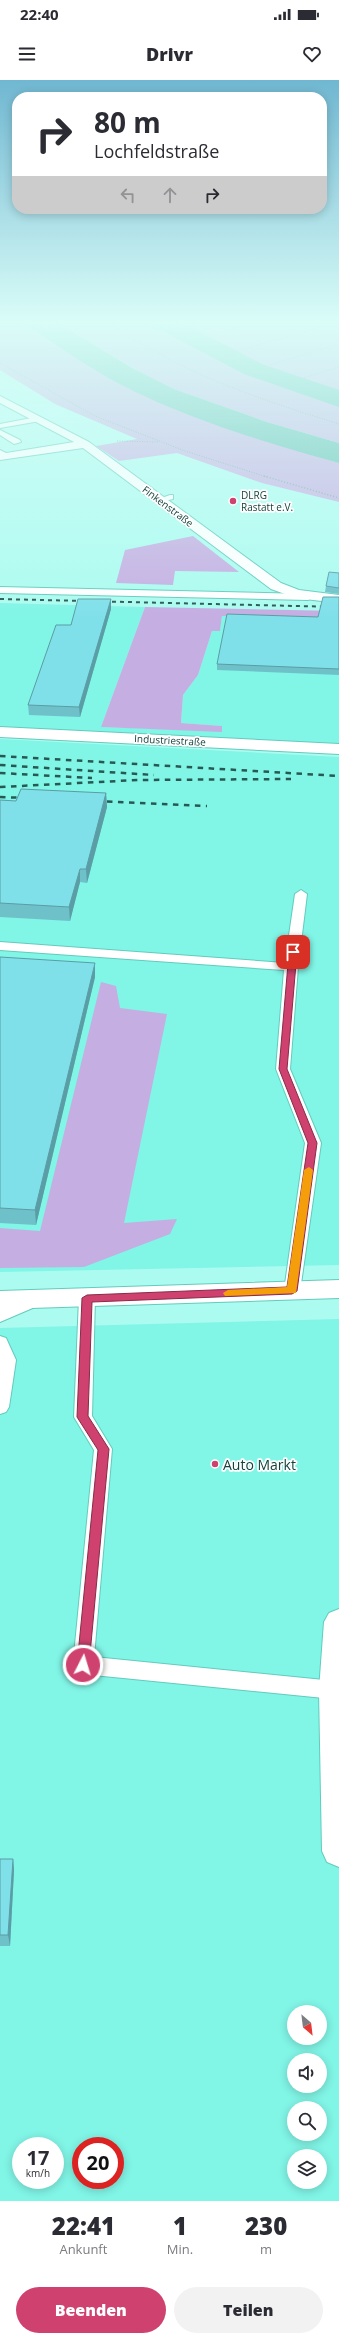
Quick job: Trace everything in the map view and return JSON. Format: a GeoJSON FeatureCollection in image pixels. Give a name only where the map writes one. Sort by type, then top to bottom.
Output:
{"type":"FeatureCollection","features":[{"type":"Feature","properties":{"kind":"street","name":"Finkenstraße"},"geometry":{"type":"LineString","coordinates":[[37,419],[85,444],[165,499],[276,586],[296,594],[339,599]]}},
{"type":"Feature","properties":{"kind":"street"},"geometry":{"type":"LineString","coordinates":[[2,455],[85,444]]}},
{"type":"Feature","properties":{"kind":"street","name":"Industriestraße"},"geometry":{"type":"LineString","coordinates":[[0,732],[339,748]]}},
{"type":"Feature","properties":{"kind":"street"},"geometry":{"type":"LineString","coordinates":[[0,1300],[339,1289]]}},
{"type":"Feature","properties":{"kind":"street"},"geometry":{"type":"LineString","coordinates":[[339,1622],[334,1690],[339,1851]]}},
{"type":"Feature","properties":{"kind":"lane"},"geometry":{"type":"LineString","coordinates":[[0,426],[37,419]]}},
{"type":"Feature","properties":{"kind":"lane"},"geometry":{"type":"LineString","coordinates":[[0,432],[17,442]]}},
{"type":"Feature","properties":{"kind":"lane"},"geometry":{"type":"LineString","coordinates":[[0,590],[308,596]]}},
{"type":"Feature","properties":{"kind":"lane"},"geometry":{"type":"LineString","coordinates":[[292,1291],[313,1143],[283,1069],[291,967],[300,894]]}},
{"type":"Feature","properties":{"kind":"lane"},"geometry":{"type":"LineString","coordinates":[[0,946],[291,967]]}},
{"type":"Feature","properties":{"kind":"lane"},"geometry":{"type":"LineString","coordinates":[[87,1298],[83,1417],[103,1449],[83,1665],[334,1690]]}},
{"type":"Feature","properties":{"kind":"lane"},"geometry":{"type":"LineString","coordinates":[[0,1316],[39,1299]]}},
{"type":"Feature","properties":{"kind":"lane"},"geometry":{"type":"LineString","coordinates":[[0,1342],[7,1360],[0,1408]]}},
{"type":"Feature","properties":{"kind":"path"},"geometry":{"type":"LineString","coordinates":[[104,419],[162,443],[339,498]]}},
{"type":"Feature","properties":{"kind":"path"},"geometry":{"type":"LineString","coordinates":[[324,419],[339,424]]}},
{"type":"Feature","properties":{"kind":"path"},"geometry":{"type":"LineString","coordinates":[[85,444],[127,440],[162,443]]}},
{"type":"Feature","properties":{"kind":"shaded area"},"geometry":{"type":"Polygon","coordinates":[[[90,419],[205,419],[239,432],[339,463],[339,502],[262,483],[177,453],[119,461],[96,446],[137,439],[90,419]]]}},
{"type":"Feature","properties":{"kind":"shaded area"},"geometry":{"type":"Polygon","coordinates":[[[199,419],[258,419],[339,443],[339,463],[279,446],[199,419]]]}},
{"type":"Feature","properties":{"kind":"shaded area"},"geometry":{"type":"Polygon","coordinates":[[[258,419],[339,419],[339,443],[258,419]]]}},
{"type":"Feature","properties":{"kind":"shaded area"},"geometry":{"type":"Polygon","coordinates":[[[193,536],[239,572],[175,571],[173,585],[116,583],[125,550],[193,536]]]}},
{"type":"Feature","properties":{"kind":"shaded area"},"geometry":{"type":"Polygon","coordinates":[[[0,603],[145,607],[101,727],[222,731],[221,726],[181,723],[183,695],[198,675],[212,631],[220,631],[222,616],[339,619],[339,746],[0,729],[0,603]]]}},
{"type":"Feature","properties":{"kind":"shaded area"},"geometry":{"type":"Polygon","coordinates":[[[145,607],[339,611],[339,619],[222,616],[220,631],[212,631],[198,675],[183,695],[181,723],[222,726],[222,732],[101,727],[145,607]]]}},
{"type":"Feature","properties":{"kind":"shaded area"},"geometry":{"type":"Polygon","coordinates":[[[0,739],[339,757],[339,1265],[0,1272],[0,739]]]}},
{"type":"Feature","properties":{"kind":"shaded area"},"geometry":{"type":"Polygon","coordinates":[[[101,982],[116,986],[120,1008],[167,1014],[124,1223],[177,1219],[170,1234],[84,1267],[0,1268],[0,1228],[40,1231],[101,982]]]}},
{"type":"Feature","properties":{"kind":"shaded area"},"geometry":{"type":"Polygon","coordinates":[[[339,1319],[339,2201],[0,2201],[0,1328],[339,1319]]]}},
{"type":"Feature","properties":{"kind":"building"},"geometry":{"type":"Polygon","coordinates":[[[329,572],[339,573],[339,588],[326,586],[329,572]]]}},
{"type":"Feature","properties":{"kind":"building"},"geometry":{"type":"Polygon","coordinates":[[[323,597],[339,597],[339,669],[217,664],[227,614],[318,617],[323,597]]]}},
{"type":"Feature","properties":{"kind":"building"},"geometry":{"type":"Polygon","coordinates":[[[78,599],[111,599],[79,707],[28,705],[56,625],[71,625],[78,599]]]}},
{"type":"Feature","properties":{"kind":"building"},"geometry":{"type":"Polygon","coordinates":[[[21,789],[106,793],[86,869],[80,869],[69,907],[0,903],[0,800],[16,801],[21,789]]]}},
{"type":"Feature","properties":{"kind":"building"},"geometry":{"type":"Polygon","coordinates":[[[0,957],[95,963],[35,1210],[0,1208],[0,957]]]}},
{"type":"Feature","properties":{"kind":"building"},"geometry":{"type":"Polygon","coordinates":[[[0,1859],[13,1859],[8,1935],[0,1935],[0,1859]]]}},
{"type":"Feature","properties":{"kind":"railway"},"geometry":{"type":"LineString","coordinates":[[0,599],[339,607]]}},
{"type":"Feature","properties":{"kind":"railway"},"geometry":{"type":"LineString","coordinates":[[0,756],[339,776]]}},
{"type":"Feature","properties":{"kind":"railway"},"geometry":{"type":"LineString","coordinates":[[0,765],[154,775]]}},
{"type":"Feature","properties":{"kind":"railway"},"geometry":{"type":"LineString","coordinates":[[0,773],[92,778]]}},
{"type":"Feature","properties":{"kind":"railway"},"geometry":{"type":"LineString","coordinates":[[0,787],[138,780],[291,779]]}},
{"type":"Feature","properties":{"kind":"railway"},"geometry":{"type":"LineString","coordinates":[[0,797],[28,798]]}},
{"type":"Feature","properties":{"kind":"railway"},"geometry":{"type":"LineString","coordinates":[[96,801],[207,806]]}},
{"type":"Feature","properties":{"kind":"slow traffic"},"geometry":{"type":"LineString","coordinates":[[228,1293],[292,1291],[309,1170]]}},
{"type":"Feature","properties":{"kind":"place","name":"DLRG Rastatt e.V."},"geometry":{"type":"Point","coordinates":[233,501]}},
{"type":"Feature","properties":{"kind":"place","name":"Auto Markt"},"geometry":{"type":"Point","coordinates":[215,1464]}},
{"type":"Feature","properties":{"kind":"route"},"geometry":{"type":"LineString","coordinates":[[83,1665],[103,1449],[83,1417],[87,1298],[292,1291],[313,1143],[283,1069],[293,952]]}}]}
